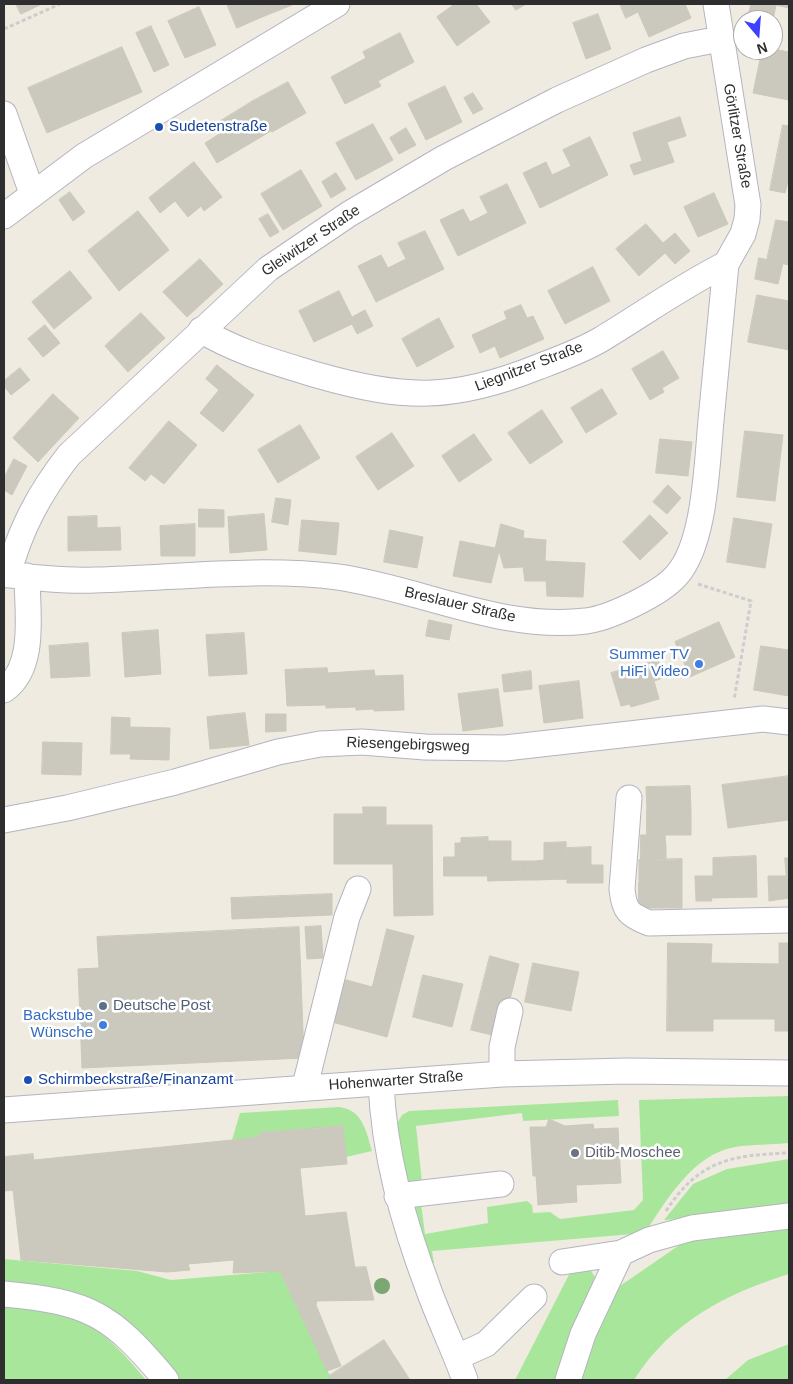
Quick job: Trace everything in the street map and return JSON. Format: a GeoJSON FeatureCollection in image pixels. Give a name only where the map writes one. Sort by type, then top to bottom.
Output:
{"type":"FeatureCollection","features":[{"type":"Feature","properties":{"kind":"street"},"geometry":{"type":"LineString","coordinates":[[4,216],[32,193],[84,156],[337,4]]}},
{"type":"Feature","properties":{"kind":"street","name":"Görlitzer Straße"},"geometry":{"type":"LineString","coordinates":[[716,4],[720,40],[748,204],[743,234],[726,264]]}},
{"type":"Feature","properties":{"kind":"street","name":"Gleiwitzer Straße"},"geometry":{"type":"LineString","coordinates":[[4,690],[20,673],[23,665],[26,636],[13,575],[27,520],[45,486],[69,455],[268,268],[349,214],[444,158],[509,123],[646,60],[684,46],[720,40]]}},
{"type":"Feature","properties":{"kind":"street"},"geometry":{"type":"LineString","coordinates":[[4,114],[32,193]]}},
{"type":"Feature","properties":{"kind":"street","name":"Liegnitzer Straße"},"geometry":{"type":"LineString","coordinates":[[201,330],[216,340],[268,360],[338,381],[386,392],[448,393],[492,384],[565,357],[599,340],[695,279],[726,264]]}},
{"type":"Feature","properties":{"kind":"street","name":"Breslauer Straße"},"geometry":{"type":"LineString","coordinates":[[13,575],[92,580],[229,574],[290,574],[338,578],[504,617],[559,622],[587,620],[610,615],[630,606],[676,577],[688,557],[700,516],[726,264]]}},
{"type":"Feature","properties":{"kind":"street","name":"Riesengebirgsweg"},"geometry":{"type":"LineString","coordinates":[[4,820],[76,806],[175,782],[278,752],[320,744],[362,742],[425,747],[505,748],[730,722],[763,719],[789,722]]}},
{"type":"Feature","properties":{"kind":"street"},"geometry":{"type":"LineString","coordinates":[[629,798],[622,889],[623,903],[632,916],[649,923],[789,920]]}},
{"type":"Feature","properties":{"kind":"street"},"geometry":{"type":"LineString","coordinates":[[305,1086],[347,916],[358,889]]}},
{"type":"Feature","properties":{"kind":"street"},"geometry":{"type":"LineString","coordinates":[[502,1074],[502,1047],[510,1011]]}},
{"type":"Feature","properties":{"kind":"street","name":"Hohenwarter Straße"},"geometry":{"type":"LineString","coordinates":[[4,1110],[305,1086],[381,1083],[502,1074],[627,1071],[789,1073]]}},
{"type":"Feature","properties":{"kind":"street"},"geometry":{"type":"LineString","coordinates":[[381,1083],[387,1146],[397,1196],[428,1290],[461,1369],[534,1297]]}},
{"type":"Feature","properties":{"kind":"street"},"geometry":{"type":"LineString","coordinates":[[397,1196],[501,1184]]}},
{"type":"Feature","properties":{"kind":"street"},"geometry":{"type":"LineString","coordinates":[[562,1262],[620,1253],[649,1240],[692,1228],[789,1216]]}},
{"type":"Feature","properties":{"kind":"street"},"geometry":{"type":"LineString","coordinates":[[568,1380],[583,1334],[620,1253]]}},
{"type":"Feature","properties":{"kind":"street"},"geometry":{"type":"LineString","coordinates":[[4,1294],[47,1298],[79,1306],[105,1318],[133,1341],[166,1380]]}},
{"type":"Feature","properties":{"kind":"path"},"geometry":{"type":"LineString","coordinates":[[4,30],[60,4]]}},
{"type":"Feature","properties":{"kind":"path"},"geometry":{"type":"LineString","coordinates":[[676,577],[751,600],[730,722]]}},
{"type":"Feature","properties":{"kind":"path"},"geometry":{"type":"LineString","coordinates":[[649,1240],[672,1202],[690,1180],[709,1166],[729,1159],[789,1153]]}},
{"type":"Feature","properties":{"kind":"green space"},"geometry":{"type":"Polygon","coordinates":[[[789,1096],[789,1143],[735,1147],[720,1151],[706,1159],[682,1181],[645,1233],[432,1251],[434,1263],[429,1263],[411,1208],[421,1203],[425,1234],[488,1223],[487,1207],[527,1201],[532,1205],[533,1213],[550,1212],[560,1219],[634,1210],[643,1200],[639,1100],[789,1096]]]}},
{"type":"Feature","properties":{"kind":"green space"},"geometry":{"type":"Polygon","coordinates":[[[618,1100],[619,1116],[523,1121],[522,1113],[416,1126],[422,1182],[410,1182],[406,1178],[395,1127],[402,1115],[409,1111],[618,1100]]]}},
{"type":"Feature","properties":{"kind":"green space"},"geometry":{"type":"Polygon","coordinates":[[[339,1107],[353,1112],[358,1117],[365,1129],[372,1151],[346,1157],[343,1126],[259,1133],[260,1137],[232,1140],[240,1113],[339,1107]]]}},
{"type":"Feature","properties":{"kind":"green space"},"geometry":{"type":"Polygon","coordinates":[[[789,1159],[789,1211],[664,1220],[693,1184],[727,1169],[789,1159]]]}},
{"type":"Feature","properties":{"kind":"green space"},"geometry":{"type":"Polygon","coordinates":[[[789,1221],[789,1274],[743,1291],[701,1313],[682,1326],[665,1342],[634,1380],[576,1380],[589,1340],[617,1288],[694,1235],[789,1221]]]}},
{"type":"Feature","properties":{"kind":"green space"},"geometry":{"type":"Polygon","coordinates":[[[4,1259],[137,1271],[171,1280],[280,1271],[332,1380],[180,1380],[155,1349],[140,1335],[109,1310],[91,1300],[73,1292],[53,1287],[4,1283],[4,1259]]]}},
{"type":"Feature","properties":{"kind":"green space"},"geometry":{"type":"Polygon","coordinates":[[[574,1265],[588,1266],[595,1277],[558,1380],[515,1380],[574,1265]]]}},
{"type":"Feature","properties":{"kind":"green space"},"geometry":{"type":"Polygon","coordinates":[[[4,1302],[55,1312],[80,1320],[108,1339],[146,1380],[4,1380],[4,1302]]]}},
{"type":"Feature","properties":{"kind":"green space"},"geometry":{"type":"Polygon","coordinates":[[[789,1344],[789,1380],[725,1380],[748,1360],[789,1344]]]}},
{"type":"Feature","properties":{"kind":"building"},"geometry":{"type":"Polygon","coordinates":[[[16,4],[42,4],[21,14],[16,4]]]}},
{"type":"Feature","properties":{"kind":"building"},"geometry":{"type":"Polygon","coordinates":[[[227,4],[256,4],[262,17],[237,28],[227,4]]]}},
{"type":"Feature","properties":{"kind":"building"},"geometry":{"type":"Polygon","coordinates":[[[256,4],[291,4],[292,5],[262,17],[256,4]]]}},
{"type":"Feature","properties":{"kind":"building"},"geometry":{"type":"Polygon","coordinates":[[[455,4],[476,4],[490,22],[457,46],[437,17],[455,4]]]}},
{"type":"Feature","properties":{"kind":"building"},"geometry":{"type":"Polygon","coordinates":[[[512,4],[526,4],[516,10],[512,4]]]}},
{"type":"Feature","properties":{"kind":"building"},"geometry":{"type":"Polygon","coordinates":[[[620,4],[685,4],[691,18],[649,37],[638,12],[626,18],[620,4]]]}},
{"type":"Feature","properties":{"kind":"building"},"geometry":{"type":"Polygon","coordinates":[[[751,4],[789,4],[789,8],[776,5],[775,10],[750,10],[751,4]]]}},
{"type":"Feature","properties":{"kind":"building"},"geometry":{"type":"Polygon","coordinates":[[[199,7],[216,45],[185,58],[168,21],[199,7]]]}},
{"type":"Feature","properties":{"kind":"building"},"geometry":{"type":"Polygon","coordinates":[[[598,14],[611,49],[586,59],[573,23],[598,14]]]}},
{"type":"Feature","properties":{"kind":"building"},"geometry":{"type":"Polygon","coordinates":[[[151,26],[169,65],[154,72],[136,33],[151,26]]]}},
{"type":"Feature","properties":{"kind":"building"},"geometry":{"type":"Polygon","coordinates":[[[400,33],[414,62],[378,81],[381,86],[345,104],[331,77],[366,58],[363,52],[400,33]]]}},
{"type":"Feature","properties":{"kind":"building"},"geometry":{"type":"Polygon","coordinates":[[[122,47],[142,92],[47,133],[28,88],[122,47]]]}},
{"type":"Feature","properties":{"kind":"building"},"geometry":{"type":"Polygon","coordinates":[[[783,51],[789,52],[789,100],[753,93],[760,60],[783,60],[783,51]]]}},
{"type":"Feature","properties":{"kind":"building"},"geometry":{"type":"Polygon","coordinates":[[[288,82],[306,113],[272,132],[253,101],[288,82]]]}},
{"type":"Feature","properties":{"kind":"building"},"geometry":{"type":"Polygon","coordinates":[[[445,86],[462,122],[426,140],[408,104],[445,86]]]}},
{"type":"Feature","properties":{"kind":"building"},"geometry":{"type":"Polygon","coordinates":[[[473,93],[483,109],[473,114],[464,98],[473,93]]]}},
{"type":"Feature","properties":{"kind":"building"},"geometry":{"type":"Polygon","coordinates":[[[253,101],[271,131],[217,163],[205,143],[224,131],[219,122],[253,101]]]}},
{"type":"Feature","properties":{"kind":"building"},"geometry":{"type":"Polygon","coordinates":[[[680,117],[686,136],[667,142],[674,162],[634,175],[630,165],[642,161],[633,133],[680,117]]]}},
{"type":"Feature","properties":{"kind":"building"},"geometry":{"type":"Polygon","coordinates":[[[373,124],[393,160],[356,180],[336,143],[373,124]]]}},
{"type":"Feature","properties":{"kind":"building"},"geometry":{"type":"Polygon","coordinates":[[[783,125],[789,126],[789,177],[785,193],[770,190],[783,125]]]}},
{"type":"Feature","properties":{"kind":"building"},"geometry":{"type":"Polygon","coordinates":[[[406,128],[416,145],[399,154],[390,138],[406,128]]]}},
{"type":"Feature","properties":{"kind":"building"},"geometry":{"type":"Polygon","coordinates":[[[590,137],[608,175],[540,208],[523,173],[546,162],[552,175],[571,166],[563,150],[590,137]]]}},
{"type":"Feature","properties":{"kind":"building"},"geometry":{"type":"Polygon","coordinates":[[[194,162],[222,197],[204,211],[201,206],[188,217],[175,201],[160,213],[149,198],[194,162]]]}},
{"type":"Feature","properties":{"kind":"building"},"geometry":{"type":"Polygon","coordinates":[[[301,170],[322,206],[283,230],[261,194],[301,170]]]}},
{"type":"Feature","properties":{"kind":"building"},"geometry":{"type":"Polygon","coordinates":[[[336,173],[346,189],[331,198],[322,182],[336,173]]]}},
{"type":"Feature","properties":{"kind":"building"},"geometry":{"type":"Polygon","coordinates":[[[507,184],[526,223],[458,256],[440,220],[463,209],[470,222],[488,213],[480,197],[507,184]]]}},
{"type":"Feature","properties":{"kind":"building"},"geometry":{"type":"Polygon","coordinates":[[[70,192],[85,212],[73,221],[59,200],[70,192]]]}},
{"type":"Feature","properties":{"kind":"building"},"geometry":{"type":"Polygon","coordinates":[[[714,193],[728,224],[698,237],[684,207],[714,193]]]}},
{"type":"Feature","properties":{"kind":"building"},"geometry":{"type":"Polygon","coordinates":[[[138,211],[169,250],[119,291],[88,251],[138,211]]]}},
{"type":"Feature","properties":{"kind":"building"},"geometry":{"type":"Polygon","coordinates":[[[268,214],[279,232],[270,237],[259,219],[268,214]]]}},
{"type":"Feature","properties":{"kind":"building"},"geometry":{"type":"Polygon","coordinates":[[[776,220],[789,222],[789,265],[767,260],[776,220]]]}},
{"type":"Feature","properties":{"kind":"building"},"geometry":{"type":"Polygon","coordinates":[[[646,224],[663,243],[675,233],[690,251],[675,264],[665,253],[639,276],[616,249],[646,224]]]}},
{"type":"Feature","properties":{"kind":"building"},"geometry":{"type":"Polygon","coordinates":[[[425,231],[444,269],[376,302],[358,266],[381,255],[388,268],[406,259],[398,243],[425,231]]]}},
{"type":"Feature","properties":{"kind":"building"},"geometry":{"type":"Polygon","coordinates":[[[759,258],[783,263],[778,284],[755,279],[759,258]]]}},
{"type":"Feature","properties":{"kind":"building"},"geometry":{"type":"Polygon","coordinates":[[[200,259],[223,284],[187,317],[163,292],[200,259]]]}},
{"type":"Feature","properties":{"kind":"building"},"geometry":{"type":"Polygon","coordinates":[[[593,267],[610,301],[565,324],[548,291],[593,267]]]}},
{"type":"Feature","properties":{"kind":"building"},"geometry":{"type":"Polygon","coordinates":[[[70,271],[92,298],[54,329],[32,302],[70,271]]]}},
{"type":"Feature","properties":{"kind":"building"},"geometry":{"type":"Polygon","coordinates":[[[339,291],[352,317],[365,310],[373,326],[357,334],[352,324],[314,342],[299,311],[339,291]]]}},
{"type":"Feature","properties":{"kind":"building"},"geometry":{"type":"Polygon","coordinates":[[[757,295],[789,301],[789,350],[748,342],[757,295]]]}},
{"type":"Feature","properties":{"kind":"building"},"geometry":{"type":"Polygon","coordinates":[[[521,305],[527,318],[533,316],[544,339],[500,358],[495,346],[480,353],[472,335],[507,319],[504,312],[521,305]]]}},
{"type":"Feature","properties":{"kind":"building"},"geometry":{"type":"Polygon","coordinates":[[[141,313],[165,338],[128,372],[105,346],[141,313]]]}},
{"type":"Feature","properties":{"kind":"building"},"geometry":{"type":"Polygon","coordinates":[[[439,318],[454,347],[417,367],[402,339],[439,318]]]}},
{"type":"Feature","properties":{"kind":"building"},"geometry":{"type":"Polygon","coordinates":[[[45,325],[60,343],[43,357],[28,339],[45,325]]]}},
{"type":"Feature","properties":{"kind":"building"},"geometry":{"type":"Polygon","coordinates":[[[663,351],[679,378],[662,388],[664,392],[650,400],[632,369],[663,351]]]}},
{"type":"Feature","properties":{"kind":"building"},"geometry":{"type":"Polygon","coordinates":[[[217,365],[254,395],[223,432],[200,413],[219,390],[206,379],[217,365]]]}},
{"type":"Feature","properties":{"kind":"building"},"geometry":{"type":"Polygon","coordinates":[[[20,368],[30,380],[11,395],[4,386],[4,381],[20,368]]]}},
{"type":"Feature","properties":{"kind":"building"},"geometry":{"type":"Polygon","coordinates":[[[602,389],[617,414],[586,433],[571,408],[602,389]]]}},
{"type":"Feature","properties":{"kind":"building"},"geometry":{"type":"Polygon","coordinates":[[[53,394],[79,418],[38,462],[13,438],[53,394]]]}},
{"type":"Feature","properties":{"kind":"building"},"geometry":{"type":"Polygon","coordinates":[[[542,410],[563,442],[530,464],[508,433],[542,410]]]}},
{"type":"Feature","properties":{"kind":"building"},"geometry":{"type":"Polygon","coordinates":[[[169,421],[197,445],[164,484],[151,474],[145,481],[129,468],[169,421]]]}},
{"type":"Feature","properties":{"kind":"building"},"geometry":{"type":"Polygon","coordinates":[[[300,425],[320,458],[278,483],[258,450],[300,425]]]}},
{"type":"Feature","properties":{"kind":"building"},"geometry":{"type":"Polygon","coordinates":[[[745,431],[783,435],[775,501],[737,497],[745,431]]]}},
{"type":"Feature","properties":{"kind":"building"},"geometry":{"type":"Polygon","coordinates":[[[392,433],[414,466],[378,490],[356,457],[392,433]]]}},
{"type":"Feature","properties":{"kind":"building"},"geometry":{"type":"Polygon","coordinates":[[[474,434],[492,460],[459,482],[442,456],[474,434]]]}},
{"type":"Feature","properties":{"kind":"building"},"geometry":{"type":"Polygon","coordinates":[[[660,439],[692,442],[688,476],[656,473],[660,439]]]}},
{"type":"Feature","properties":{"kind":"building"},"geometry":{"type":"Polygon","coordinates":[[[14,459],[27,466],[12,495],[4,490],[4,478],[14,459]]]}},
{"type":"Feature","properties":{"kind":"building"},"geometry":{"type":"Polygon","coordinates":[[[668,485],[681,498],[667,514],[653,502],[668,485]]]}},
{"type":"Feature","properties":{"kind":"building"},"geometry":{"type":"Polygon","coordinates":[[[276,498],[291,500],[288,525],[272,522],[276,498]]]}},
{"type":"Feature","properties":{"kind":"building"},"geometry":{"type":"Polygon","coordinates":[[[199,509],[224,510],[224,527],[199,527],[199,509]]]}},
{"type":"Feature","properties":{"kind":"building"},"geometry":{"type":"Polygon","coordinates":[[[264,514],[267,550],[230,553],[228,517],[264,514]]]}},
{"type":"Feature","properties":{"kind":"building"},"geometry":{"type":"Polygon","coordinates":[[[650,515],[668,533],[640,560],[623,542],[650,515]]]}},
{"type":"Feature","properties":{"kind":"building"},"geometry":{"type":"Polygon","coordinates":[[[97,516],[97,528],[120,527],[121,550],[68,551],[68,517],[97,516]]]}},
{"type":"Feature","properties":{"kind":"building"},"geometry":{"type":"Polygon","coordinates":[[[734,518],[772,524],[765,568],[727,562],[734,518]]]}},
{"type":"Feature","properties":{"kind":"building"},"geometry":{"type":"Polygon","coordinates":[[[302,520],[339,523],[336,555],[299,551],[302,520]]]}},
{"type":"Feature","properties":{"kind":"building"},"geometry":{"type":"Polygon","coordinates":[[[195,524],[195,556],[161,556],[160,526],[195,524]]]}},
{"type":"Feature","properties":{"kind":"building"},"geometry":{"type":"Polygon","coordinates":[[[501,524],[524,531],[523,538],[546,540],[545,561],[585,563],[583,597],[547,596],[546,581],[525,581],[523,567],[504,568],[499,551],[491,583],[453,576],[460,541],[495,548],[501,524]]]}},
{"type":"Feature","properties":{"kind":"building"},"geometry":{"type":"Polygon","coordinates":[[[390,530],[423,537],[417,568],[384,562],[390,530]]]}},
{"type":"Feature","properties":{"kind":"building"},"geometry":{"type":"Polygon","coordinates":[[[429,620],[452,625],[449,640],[426,636],[429,620]]]}},
{"type":"Feature","properties":{"kind":"building"},"geometry":{"type":"Polygon","coordinates":[[[719,622],[735,657],[690,677],[675,642],[719,622]]]}},
{"type":"Feature","properties":{"kind":"building"},"geometry":{"type":"Polygon","coordinates":[[[158,630],[161,674],[125,677],[122,633],[158,630]]]}},
{"type":"Feature","properties":{"kind":"building"},"geometry":{"type":"Polygon","coordinates":[[[244,633],[247,674],[209,676],[206,635],[244,633]]]}},
{"type":"Feature","properties":{"kind":"building"},"geometry":{"type":"Polygon","coordinates":[[[88,643],[90,676],[51,678],[49,646],[88,643]]]}},
{"type":"Feature","properties":{"kind":"building"},"geometry":{"type":"Polygon","coordinates":[[[761,646],[789,650],[789,696],[754,690],[761,646]]]}},
{"type":"Feature","properties":{"kind":"building"},"geometry":{"type":"Polygon","coordinates":[[[658,660],[663,678],[654,681],[659,699],[631,707],[630,704],[621,706],[611,673],[658,660]]]}},
{"type":"Feature","properties":{"kind":"building"},"geometry":{"type":"Polygon","coordinates":[[[327,668],[328,673],[374,670],[375,676],[403,675],[404,710],[356,710],[356,707],[326,708],[326,705],[287,706],[285,670],[327,668]]]}},
{"type":"Feature","properties":{"kind":"building"},"geometry":{"type":"Polygon","coordinates":[[[531,671],[532,689],[504,692],[502,675],[531,671]]]}},
{"type":"Feature","properties":{"kind":"building"},"geometry":{"type":"Polygon","coordinates":[[[579,681],[583,718],[544,723],[539,686],[579,681]]]}},
{"type":"Feature","properties":{"kind":"building"},"geometry":{"type":"Polygon","coordinates":[[[498,689],[503,726],[463,731],[458,694],[498,689]]]}},
{"type":"Feature","properties":{"kind":"building"},"geometry":{"type":"Polygon","coordinates":[[[245,713],[249,745],[210,749],[207,717],[245,713]]]}},
{"type":"Feature","properties":{"kind":"building"},"geometry":{"type":"Polygon","coordinates":[[[266,714],[286,714],[286,731],[266,732],[266,714]]]}},
{"type":"Feature","properties":{"kind":"building"},"geometry":{"type":"Polygon","coordinates":[[[112,717],[130,718],[130,727],[170,728],[169,760],[130,759],[131,754],[111,754],[112,717]]]}},
{"type":"Feature","properties":{"kind":"building"},"geometry":{"type":"Polygon","coordinates":[[[43,742],[82,743],[81,775],[42,774],[43,742]]]}},
{"type":"Feature","properties":{"kind":"building"},"geometry":{"type":"Polygon","coordinates":[[[789,776],[789,820],[781,821],[775,778],[789,776]]]}},
{"type":"Feature","properties":{"kind":"building"},"geometry":{"type":"Polygon","coordinates":[[[775,778],[781,821],[728,828],[722,785],[775,778]]]}},
{"type":"Feature","properties":{"kind":"building"},"geometry":{"type":"Polygon","coordinates":[[[690,786],[691,810],[647,810],[646,787],[690,786]]]}},
{"type":"Feature","properties":{"kind":"building"},"geometry":{"type":"Polygon","coordinates":[[[363,807],[386,807],[386,825],[432,825],[433,915],[394,916],[393,864],[334,864],[334,814],[363,814],[363,807]]]}},
{"type":"Feature","properties":{"kind":"building"},"geometry":{"type":"Polygon","coordinates":[[[647,810],[691,810],[691,835],[647,835],[647,810]]]}},
{"type":"Feature","properties":{"kind":"building"},"geometry":{"type":"Polygon","coordinates":[[[641,835],[665,835],[666,847],[641,847],[641,835]]]}},
{"type":"Feature","properties":{"kind":"building"},"geometry":{"type":"Polygon","coordinates":[[[488,837],[488,876],[455,876],[455,843],[461,843],[461,838],[488,837]]]}},
{"type":"Feature","properties":{"kind":"building"},"geometry":{"type":"Polygon","coordinates":[[[488,841],[511,841],[511,861],[524,861],[524,880],[488,881],[488,841]]]}},
{"type":"Feature","properties":{"kind":"building"},"geometry":{"type":"Polygon","coordinates":[[[566,842],[567,879],[535,880],[535,861],[544,860],[544,843],[566,842]]]}},
{"type":"Feature","properties":{"kind":"building"},"geometry":{"type":"Polygon","coordinates":[[[591,847],[591,865],[603,865],[603,883],[567,883],[567,848],[591,847]]]}},
{"type":"Feature","properties":{"kind":"building"},"geometry":{"type":"Polygon","coordinates":[[[641,847],[666,847],[666,859],[641,859],[641,847]]]}},
{"type":"Feature","properties":{"kind":"building"},"geometry":{"type":"Polygon","coordinates":[[[756,856],[757,897],[711,898],[712,901],[696,901],[695,876],[713,876],[713,858],[756,856]]]}},
{"type":"Feature","properties":{"kind":"building"},"geometry":{"type":"Polygon","coordinates":[[[444,857],[455,857],[455,876],[444,876],[444,857]]]}},
{"type":"Feature","properties":{"kind":"building"},"geometry":{"type":"Polygon","coordinates":[[[785,858],[789,858],[789,898],[769,901],[768,876],[786,876],[785,858]]]}},
{"type":"Feature","properties":{"kind":"building"},"geometry":{"type":"Polygon","coordinates":[[[682,859],[682,883],[639,883],[639,860],[682,859]]]}},
{"type":"Feature","properties":{"kind":"building"},"geometry":{"type":"Polygon","coordinates":[[[524,861],[535,861],[535,880],[524,880],[524,861]]]}},
{"type":"Feature","properties":{"kind":"building"},"geometry":{"type":"Polygon","coordinates":[[[639,883],[682,883],[682,908],[639,908],[639,883]]]}},
{"type":"Feature","properties":{"kind":"building"},"geometry":{"type":"Polygon","coordinates":[[[332,894],[332,915],[232,919],[231,898],[332,894]]]}},
{"type":"Feature","properties":{"kind":"building"},"geometry":{"type":"Polygon","coordinates":[[[321,926],[323,958],[307,959],[305,927],[321,926]]]}},
{"type":"Feature","properties":{"kind":"building"},"geometry":{"type":"Polygon","coordinates":[[[299,927],[304,1058],[82,1068],[78,969],[99,968],[97,937],[299,927]]]}},
{"type":"Feature","properties":{"kind":"building"},"geometry":{"type":"Polygon","coordinates":[[[387,929],[414,936],[387,1037],[332,1022],[343,979],[372,987],[387,929]]]}},
{"type":"Feature","properties":{"kind":"building"},"geometry":{"type":"Polygon","coordinates":[[[668,943],[712,944],[711,963],[779,964],[779,943],[789,943],[789,1031],[775,1031],[775,1019],[713,1019],[713,1031],[667,1031],[668,943]]]}},
{"type":"Feature","properties":{"kind":"building"},"geometry":{"type":"Polygon","coordinates":[[[490,956],[519,964],[509,1003],[501,1001],[492,1035],[471,1030],[490,956]]]}},
{"type":"Feature","properties":{"kind":"building"},"geometry":{"type":"Polygon","coordinates":[[[533,963],[579,972],[571,1011],[525,1002],[533,963]]]}},
{"type":"Feature","properties":{"kind":"building"},"geometry":{"type":"Polygon","coordinates":[[[423,975],[463,984],[452,1027],[413,1017],[423,975]]]}},
{"type":"Feature","properties":{"kind":"building","name":"Ditib-Moschee"},"geometry":{"type":"Polygon","coordinates":[[[549,1119],[565,1126],[593,1124],[594,1129],[618,1128],[621,1183],[576,1185],[577,1202],[538,1205],[536,1176],[533,1176],[530,1127],[546,1127],[549,1119]]]}},
{"type":"Feature","properties":{"kind":"building"},"geometry":{"type":"Polygon","coordinates":[[[343,1126],[347,1164],[300,1168],[305,1216],[346,1212],[355,1268],[233,1273],[234,1260],[188,1264],[190,1270],[167,1272],[21,1260],[13,1190],[37,1188],[34,1160],[260,1137],[259,1133],[343,1126]]]}},
{"type":"Feature","properties":{"kind":"building"},"geometry":{"type":"Polygon","coordinates":[[[33,1154],[37,1188],[4,1191],[4,1157],[33,1154]]]}},
{"type":"Feature","properties":{"kind":"building"},"geometry":{"type":"Polygon","coordinates":[[[366,1267],[374,1300],[317,1301],[316,1305],[341,1366],[327,1371],[280,1271],[366,1267]]]}},
{"type":"Feature","properties":{"kind":"building"},"geometry":{"type":"Polygon","coordinates":[[[384,1340],[410,1380],[332,1380],[329,1376],[384,1340]]]}},
{"type":"Feature","properties":{"kind":"place","name":"Sudetenstraße"},"geometry":{"type":"Point","coordinates":[159,127]}},
{"type":"Feature","properties":{"kind":"place","name":"Summer TV HiFi Video"},"geometry":{"type":"Point","coordinates":[699,664]}},
{"type":"Feature","properties":{"kind":"place","name":"Deutsche Post"},"geometry":{"type":"Point","coordinates":[103,1006]}},
{"type":"Feature","properties":{"kind":"place","name":"Backstube Wünsche"},"geometry":{"type":"Point","coordinates":[103,1025]}},
{"type":"Feature","properties":{"kind":"place","name":"Schirmbeckstraße/Finanzamt"},"geometry":{"type":"Point","coordinates":[28,1080]}},
{"type":"Feature","properties":{"kind":"place","name":"Ditib-Moschee"},"geometry":{"type":"Point","coordinates":[575,1153]}}]}
